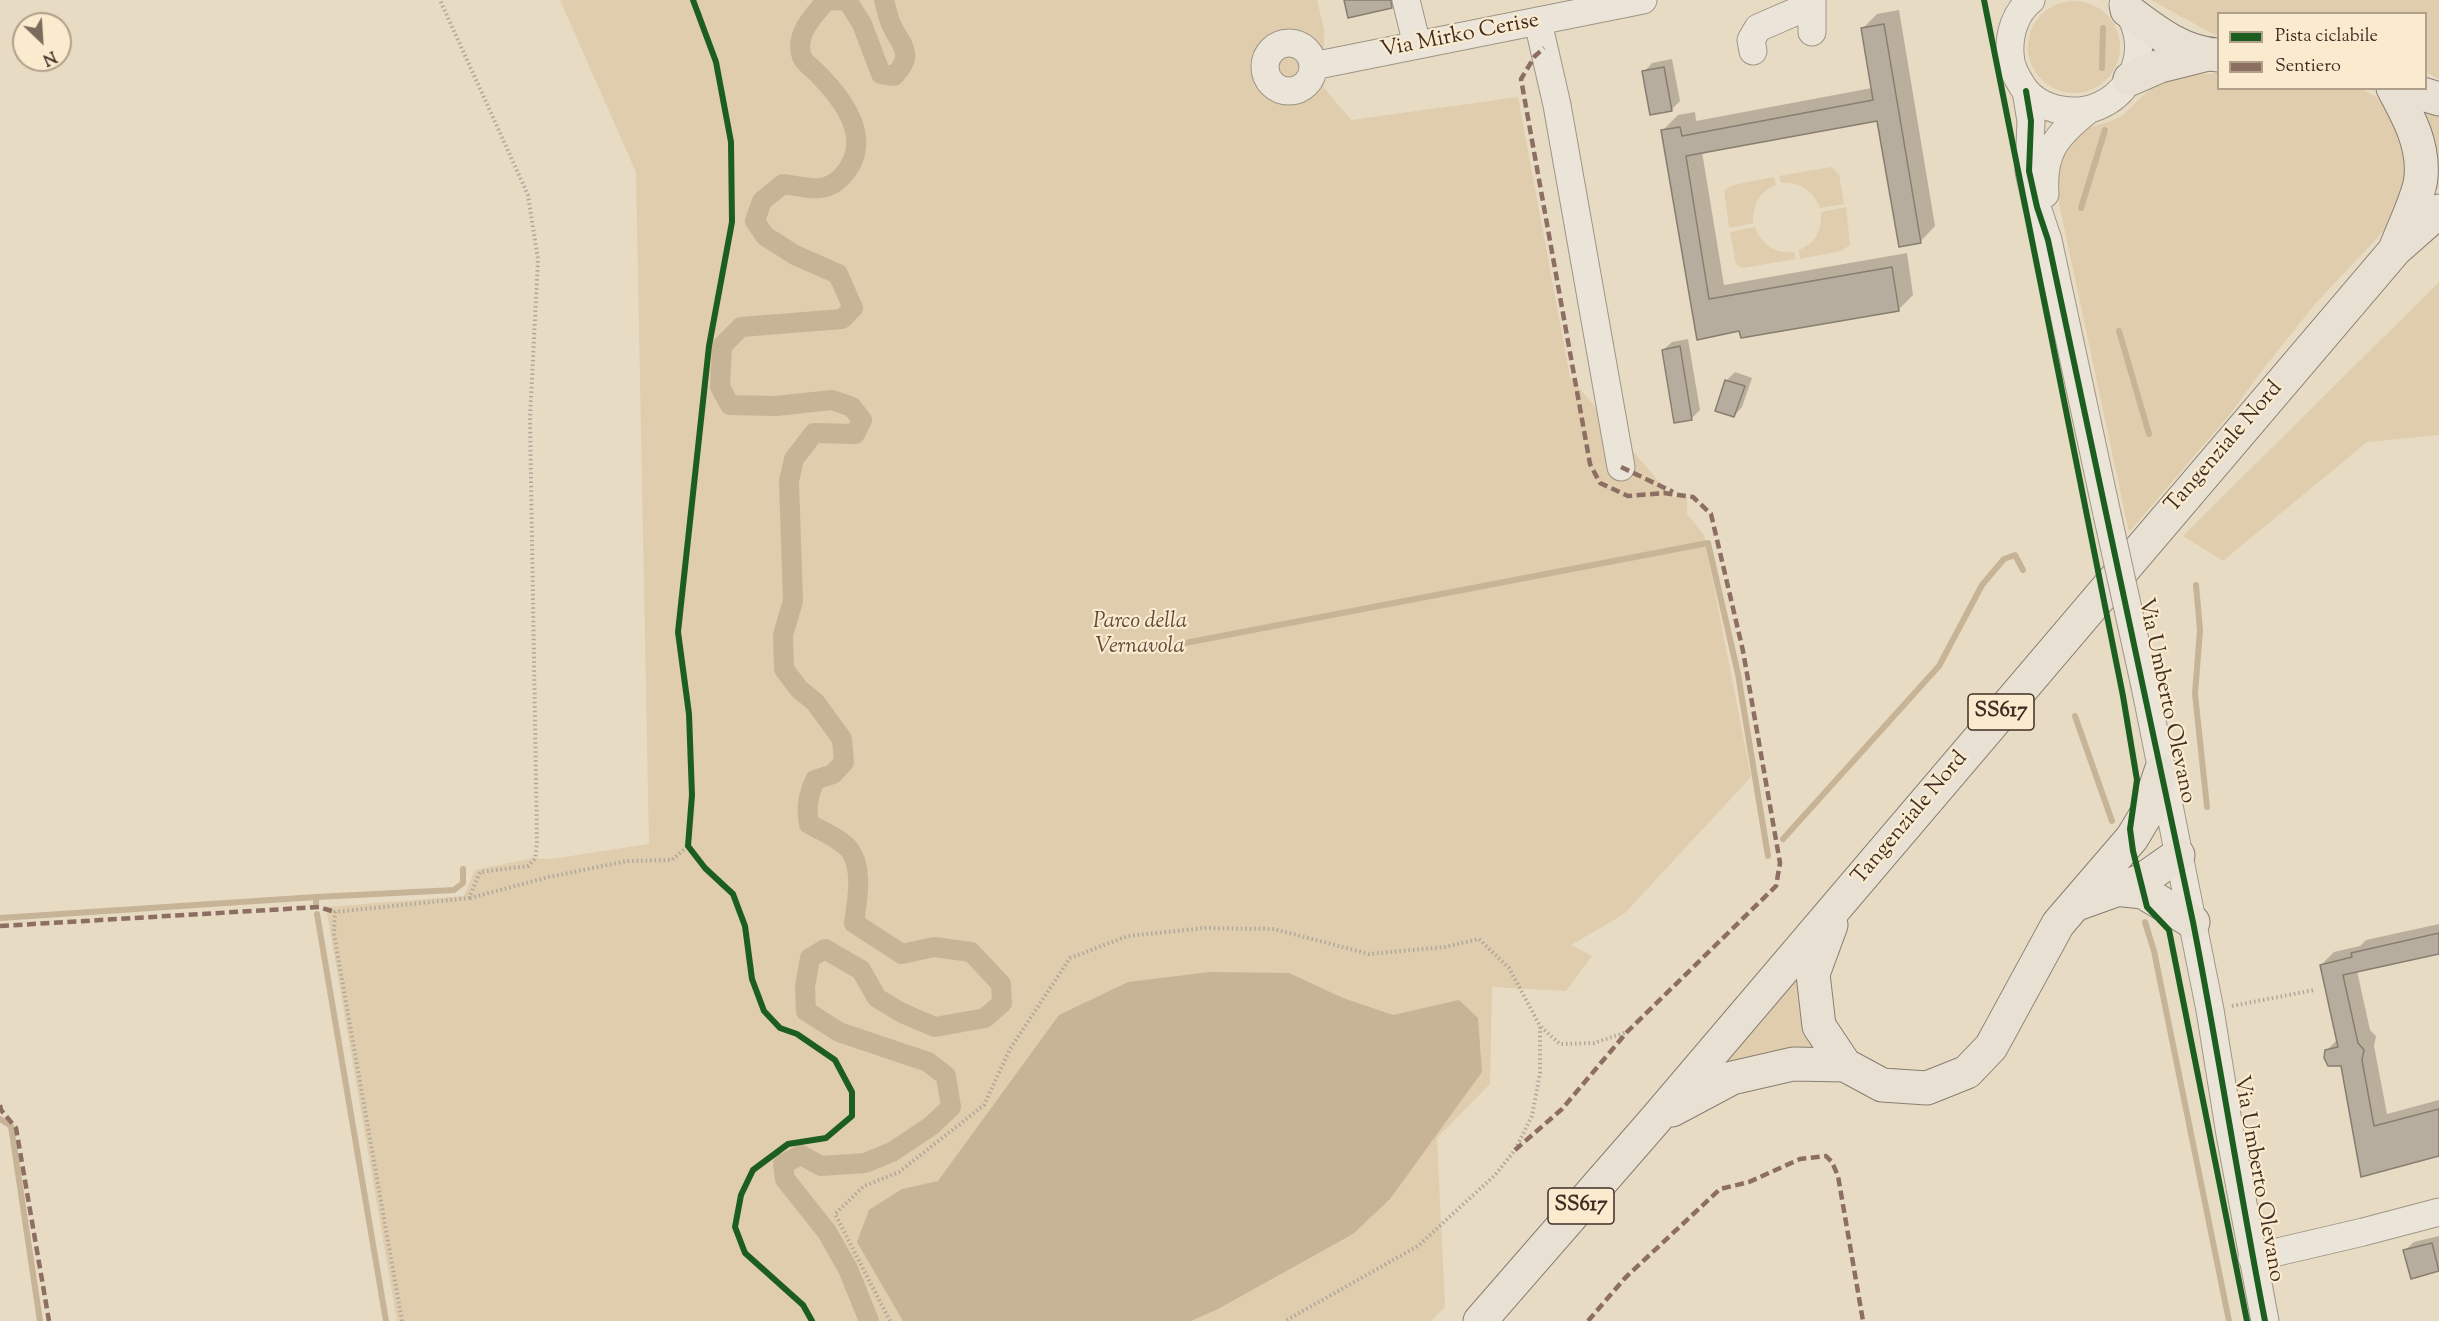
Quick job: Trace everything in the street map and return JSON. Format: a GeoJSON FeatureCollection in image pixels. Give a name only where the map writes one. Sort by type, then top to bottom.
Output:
{"type":"FeatureCollection","features":[{"type":"Feature","properties":{"kind":"highway"},"geometry":{"type":"LineString","coordinates":[[2122,5],[2162,37],[2213,54]]}},
{"type":"Feature","properties":{"kind":"highway"},"geometry":{"type":"LineString","coordinates":[[2130,79],[2160,66],[2213,54]]}},
{"type":"Feature","properties":{"kind":"highway"},"geometry":{"type":"LineString","coordinates":[[2394,90],[2410,120],[2421,152],[2421,179],[2395,250]]}},
{"type":"Feature","properties":{"kind":"highway"},"geometry":{"type":"LineString","coordinates":[[2410,90],[2439,99]]}},
{"type":"Feature","properties":{"kind":"highway","name":"Tangenziale Nord"},"geometry":{"type":"LineString","coordinates":[[1480,1321],[1655,1120],[2395,250],[2439,211]]}},
{"type":"Feature","properties":{"kind":"highway"},"geometry":{"type":"LineString","coordinates":[[1655,1120],[1732,1078],[1793,1064],[1845,1065],[1882,1084],[1927,1088],[1967,1072],[1991,1047],[2058,924],[2075,905],[2114,875],[2147,813],[2162,771]]}},
{"type":"Feature","properties":{"kind":"highway"},"geometry":{"type":"LineString","coordinates":[[2114,875],[2141,881],[2178,855]]}},
{"type":"Feature","properties":{"kind":"highway"},"geometry":{"type":"LineString","coordinates":[[2114,875],[2193,922]]}},
{"type":"Feature","properties":{"kind":"highway"},"geometry":{"type":"LineString","coordinates":[[1840,902],[1813,974],[1819,1026],[1845,1065]]}},
{"type":"Feature","properties":{"kind":"street"},"geometry":{"type":"LineString","coordinates":[[1406,0],[1417,45]]}},
{"type":"Feature","properties":{"kind":"street","name":"Via Mirko Cerise"},"geometry":{"type":"LineString","coordinates":[[1313,66],[1538,21],[1600,4],[1643,0]]}},
{"type":"Feature","properties":{"kind":"street"},"geometry":{"type":"LineString","coordinates":[[1754,51],[1751,40],[1758,28],[1812,2],[1812,32]]}},
{"type":"Feature","properties":{"kind":"street","name":"Via Umberto Olevano"},"geometry":{"type":"LineString","coordinates":[[2020,6],[2009,42],[2010,58],[2015,75],[2026,91],[2049,108],[2067,112],[2087,111],[2109,102],[2120,93],[2130,79],[2139,50],[2134,24],[2122,5]]}},
{"type":"Feature","properties":{"kind":"street"},"geometry":{"type":"LineString","coordinates":[[1538,21],[1557,105],[1621,466]]}},
{"type":"Feature","properties":{"kind":"street","name":"Via Umberto Olevano"},"geometry":{"type":"LineString","coordinates":[[2026,91],[2031,121],[2029,171],[2037,207],[2048,240],[2145,686],[2210,1010],[2252,1258],[2265,1321]]}},
{"type":"Feature","properties":{"kind":"street","name":"Via Umberto Olevano"},"geometry":{"type":"LineString","coordinates":[[2048,240],[2044,181],[2048,155],[2055,141],[2087,111]]}},
{"type":"Feature","properties":{"kind":"street"},"geometry":{"type":"LineString","coordinates":[[2252,1258],[2439,1212]]}},
{"type":"Feature","properties":{"kind":"path"},"geometry":{"type":"LineString","coordinates":[[440,0],[528,195],[538,260],[530,418],[537,843],[535,859],[528,866],[480,872],[469,898]]}},
{"type":"Feature","properties":{"kind":"path"},"geometry":{"type":"LineString","coordinates":[[693,0],[716,62],[731,141],[732,222],[709,346],[678,632],[689,714],[692,795],[688,846],[705,868],[733,894],[746,926],[752,979],[764,1011],[780,1028],[797,1034],[835,1060],[852,1092],[852,1116],[826,1138],[788,1144],[753,1170],[741,1195],[735,1227],[746,1253],[803,1305],[812,1321]]}},
{"type":"Feature","properties":{"kind":"path"},"geometry":{"type":"LineString","coordinates":[[402,1321],[334,934],[335,912],[469,898],[549,877],[627,861],[672,860],[688,846]]}},
{"type":"Feature","properties":{"kind":"path"},"geometry":{"type":"LineString","coordinates":[[890,1321],[835,1214],[864,1186],[899,1172],[984,1105],[1010,1049],[1070,958],[1128,936],[1205,928],[1274,929],[1369,954],[1445,947],[1479,939],[1509,968],[1540,1026],[1560,1044],[1594,1043],[1627,1032]]}},
{"type":"Feature","properties":{"kind":"path"},"geometry":{"type":"LineString","coordinates":[[2210,1010],[2314,990]]}},
{"type":"Feature","properties":{"kind":"path"},"geometry":{"type":"LineString","coordinates":[[1285,1321],[1418,1246],[1495,1175],[1515,1149],[1532,1116],[1540,1073],[1540,1026]]}},
{"type":"Feature","properties":{"kind":"green space","name":"Parco della Vernavola"},"geometry":{"type":"Polygon","coordinates":[[[560,0],[1317,0],[1324,29],[1324,88],[1351,120],[1518,97],[1570,377],[1672,497],[1687,497],[1687,514],[1704,535],[1751,777],[1624,914],[1571,945],[1592,956],[1566,991],[1492,987],[1490,1084],[1437,1138],[1445,1307],[1431,1321],[397,1321],[326,907],[464,896],[475,870],[533,858],[551,859],[649,844],[636,172],[560,0]]]}},
{"type":"Feature","properties":{"kind":"green space"},"geometry":{"type":"Polygon","coordinates":[[[2151,0],[2439,0],[2439,79],[2427,73],[2427,12],[2217,12],[2217,35],[2151,0]]]}},
{"type":"Feature","properties":{"kind":"green space"},"geometry":{"type":"Polygon","coordinates":[[[2074,1],[2092,4],[2107,14],[2117,29],[2120,47],[2117,65],[2107,80],[2092,90],[2074,93],[2056,90],[2041,80],[2031,65],[2028,47],[2031,29],[2041,14],[2056,4],[2074,1]]]}},
{"type":"Feature","properties":{"kind":"green space"},"geometry":{"type":"Polygon","coordinates":[[[2217,73],[2217,90],[2364,90],[2385,103],[2412,152],[2394,220],[2315,304],[2231,413],[2129,532],[2054,180],[2059,156],[2072,138],[2087,129],[2121,116],[2156,85],[2182,76],[2217,73]]]}},
{"type":"Feature","properties":{"kind":"green space"},"geometry":{"type":"Polygon","coordinates":[[[2424,110],[2439,115],[2439,190],[2434,187],[2421,112],[2424,110]]]}},
{"type":"Feature","properties":{"kind":"green space"},"geometry":{"type":"Polygon","coordinates":[[[1831,167],[1839,174],[1844,204],[1820,208],[1805,188],[1781,183],[1779,176],[1831,167]]]}},
{"type":"Feature","properties":{"kind":"green space"},"geometry":{"type":"Polygon","coordinates":[[[1774,177],[1776,185],[1761,195],[1754,210],[1753,223],[1729,228],[1724,190],[1733,185],[1774,177]]]}},
{"type":"Feature","properties":{"kind":"green space"},"geometry":{"type":"Polygon","coordinates":[[[1846,207],[1850,245],[1841,251],[1800,259],[1799,250],[1810,244],[1817,235],[1821,212],[1846,207]]]}},
{"type":"Feature","properties":{"kind":"green space"},"geometry":{"type":"Polygon","coordinates":[[[1755,227],[1770,247],[1794,252],[1796,259],[1742,268],[1736,264],[1730,232],[1755,227]]]}},
{"type":"Feature","properties":{"kind":"green space"},"geometry":{"type":"Polygon","coordinates":[[[2439,282],[2439,435],[2367,442],[2223,561],[2183,536],[2439,282]]]}},
{"type":"Feature","properties":{"kind":"green space"},"geometry":{"type":"Polygon","coordinates":[[[1799,972],[1823,1049],[1726,1073],[1721,1063],[1799,972]]]}},
{"type":"Feature","properties":{"kind":"shaded area"},"geometry":{"type":"Polygon","coordinates":[[[1210,972],[1289,973],[1343,998],[1393,1015],[1459,1000],[1478,1018],[1482,1072],[1390,1199],[1353,1234],[1218,1309],[1191,1321],[903,1321],[857,1242],[869,1210],[902,1189],[938,1181],[1059,1015],[1128,982],[1210,972]]]}},
{"type":"Feature","properties":{"kind":"building"},"geometry":{"type":"Polygon","coordinates":[[[1344,0],[1391,0],[1392,8],[1348,18],[1344,0]]]}},
{"type":"Feature","properties":{"kind":"building"},"geometry":{"type":"Polygon","coordinates":[[[1884,24],[1921,243],[1899,247],[1877,121],[1686,156],[1709,299],[1892,267],[1899,311],[1741,338],[1739,331],[1697,340],[1661,130],[1680,127],[1682,136],[1873,100],[1861,28],[1884,24]]]}},
{"type":"Feature","properties":{"kind":"building"},"geometry":{"type":"Polygon","coordinates":[[[1664,67],[1672,111],[1650,115],[1642,71],[1664,67]]]}},
{"type":"Feature","properties":{"kind":"building"},"geometry":{"type":"Polygon","coordinates":[[[1680,346],[1692,420],[1674,423],[1662,350],[1680,346]]]}},
{"type":"Feature","properties":{"kind":"building"},"geometry":{"type":"Polygon","coordinates":[[[1725,380],[1745,386],[1734,417],[1715,411],[1725,380]]]}},
{"type":"Feature","properties":{"kind":"building"},"geometry":{"type":"Polygon","coordinates":[[[2439,933],[2439,954],[2343,975],[2358,1043],[2364,1050],[2362,1060],[2374,1126],[2439,1109],[2439,1156],[2361,1177],[2341,1066],[2328,1066],[2324,1058],[2325,1050],[2338,1047],[2320,965],[2352,957],[2351,953],[2439,933]]]}},
{"type":"Feature","properties":{"kind":"building"},"geometry":{"type":"Polygon","coordinates":[[[2432,1243],[2439,1271],[2411,1279],[2403,1250],[2432,1243]]]}},
{"type":"Feature","properties":{"kind":"waterway"},"geometry":{"type":"LineString","coordinates":[[843,0],[826,1],[806,26],[800,49],[803,60],[830,86],[845,108],[855,132],[854,157],[841,178],[827,187],[811,188],[783,184],[762,201],[755,221],[765,236],[795,255],[838,274],[853,308],[842,319],[741,327],[722,346],[720,387],[730,405],[776,406],[832,400],[852,407],[862,420],[855,434],[814,433],[794,459],[789,481],[793,601],[783,635],[784,669],[799,689],[815,702],[842,739],[844,762],[833,774],[815,780],[808,802],[809,824],[840,841],[854,857],[858,875],[854,923],[902,954],[934,947],[971,952],[1001,984],[1002,1003],[985,1018],[935,1027],[902,1013],[877,998],[861,970],[825,949],[810,958],[805,987],[806,1011],[839,1032],[928,1062],[946,1076],[951,1107],[931,1126],[892,1152],[865,1163],[821,1166],[801,1155],[783,1164],[785,1179],[827,1232],[848,1269],[869,1321]]}},
{"type":"Feature","properties":{"kind":"waterway"},"geometry":{"type":"LineString","coordinates":[[847,0],[862,24],[881,74],[894,76],[901,68],[905,56],[884,0]]}},
{"type":"Feature","properties":{"kind":"waterway"},"geometry":{"type":"LineString","coordinates":[[2102,68],[2103,28]]}},
{"type":"Feature","properties":{"kind":"waterway"},"geometry":{"type":"LineString","coordinates":[[2081,208],[2105,130]]}},
{"type":"Feature","properties":{"kind":"waterway"},"geometry":{"type":"LineString","coordinates":[[2119,331],[2149,434]]}},
{"type":"Feature","properties":{"kind":"waterway"},"geometry":{"type":"LineString","coordinates":[[1185,643],[1708,543],[1738,674],[1768,856]]}},
{"type":"Feature","properties":{"kind":"waterway"},"geometry":{"type":"LineString","coordinates":[[1783,839],[1939,666],[1982,585],[2004,559],[2015,555],[2023,570]]}},
{"type":"Feature","properties":{"kind":"waterway"},"geometry":{"type":"LineString","coordinates":[[2196,585],[2200,630],[2195,694],[2207,807]]}},
{"type":"Feature","properties":{"kind":"waterway"},"geometry":{"type":"LineString","coordinates":[[2075,716],[2112,821]]}},
{"type":"Feature","properties":{"kind":"waterway"},"geometry":{"type":"LineString","coordinates":[[316,903],[316,897],[454,890],[463,883],[463,869]]}},
{"type":"Feature","properties":{"kind":"waterway"},"geometry":{"type":"LineString","coordinates":[[0,918],[316,897]]}},
{"type":"Feature","properties":{"kind":"waterway"},"geometry":{"type":"LineString","coordinates":[[317,914],[386,1321]]}},
{"type":"Feature","properties":{"kind":"waterway"},"geometry":{"type":"LineString","coordinates":[[2145,922],[2154,951],[2229,1321]]}},
{"type":"Feature","properties":{"kind":"waterway"},"geometry":{"type":"LineString","coordinates":[[0,1119],[11,1126],[40,1321]]}},
{"type":"Feature","properties":{"kind":"marked path"},"geometry":{"type":"LineString","coordinates":[[1515,1150],[1562,1109],[1627,1032],[1776,886],[1780,863],[1743,651],[1711,514],[1693,497],[1664,493],[1628,496],[1600,483],[1590,464],[1521,79],[1535,56],[1544,48]]}},
{"type":"Feature","properties":{"kind":"marked path"},"geometry":{"type":"LineString","coordinates":[[1621,467],[1673,492]]}},
{"type":"Feature","properties":{"kind":"marked path"},"geometry":{"type":"LineString","coordinates":[[0,926],[319,907],[335,912]]}},
{"type":"Feature","properties":{"kind":"marked path"},"geometry":{"type":"LineString","coordinates":[[0,1105],[1,1110],[16,1128],[49,1321]]}},
{"type":"Feature","properties":{"kind":"marked path"},"geometry":{"type":"LineString","coordinates":[[1588,1321],[1625,1278],[1720,1189],[1749,1182],[1800,1159],[1826,1156],[1832,1162],[1838,1176],[1863,1321]]}},
{"type":"Feature","properties":{"kind":"cycle path"},"geometry":{"type":"LineString","coordinates":[[693,0],[716,62],[731,142],[732,222],[709,346],[678,632],[689,714],[692,795],[688,846],[705,868],[733,894],[745,926],[752,979],[764,1011],[780,1028],[797,1034],[835,1060],[852,1092],[852,1116],[826,1138],[788,1144],[753,1170],[741,1195],[735,1227],[745,1253],[803,1305],[812,1321]]}},
{"type":"Feature","properties":{"kind":"cycle path"},"geometry":{"type":"LineString","coordinates":[[1984,0],[2123,696],[2137,780],[2130,829],[2133,851],[2147,907],[2169,930],[2247,1321]]}},
{"type":"Feature","properties":{"kind":"cycle path"},"geometry":{"type":"LineString","coordinates":[[2026,91],[2031,121],[2029,171],[2037,207],[2048,240],[2193,922],[2265,1321]]}}]}
